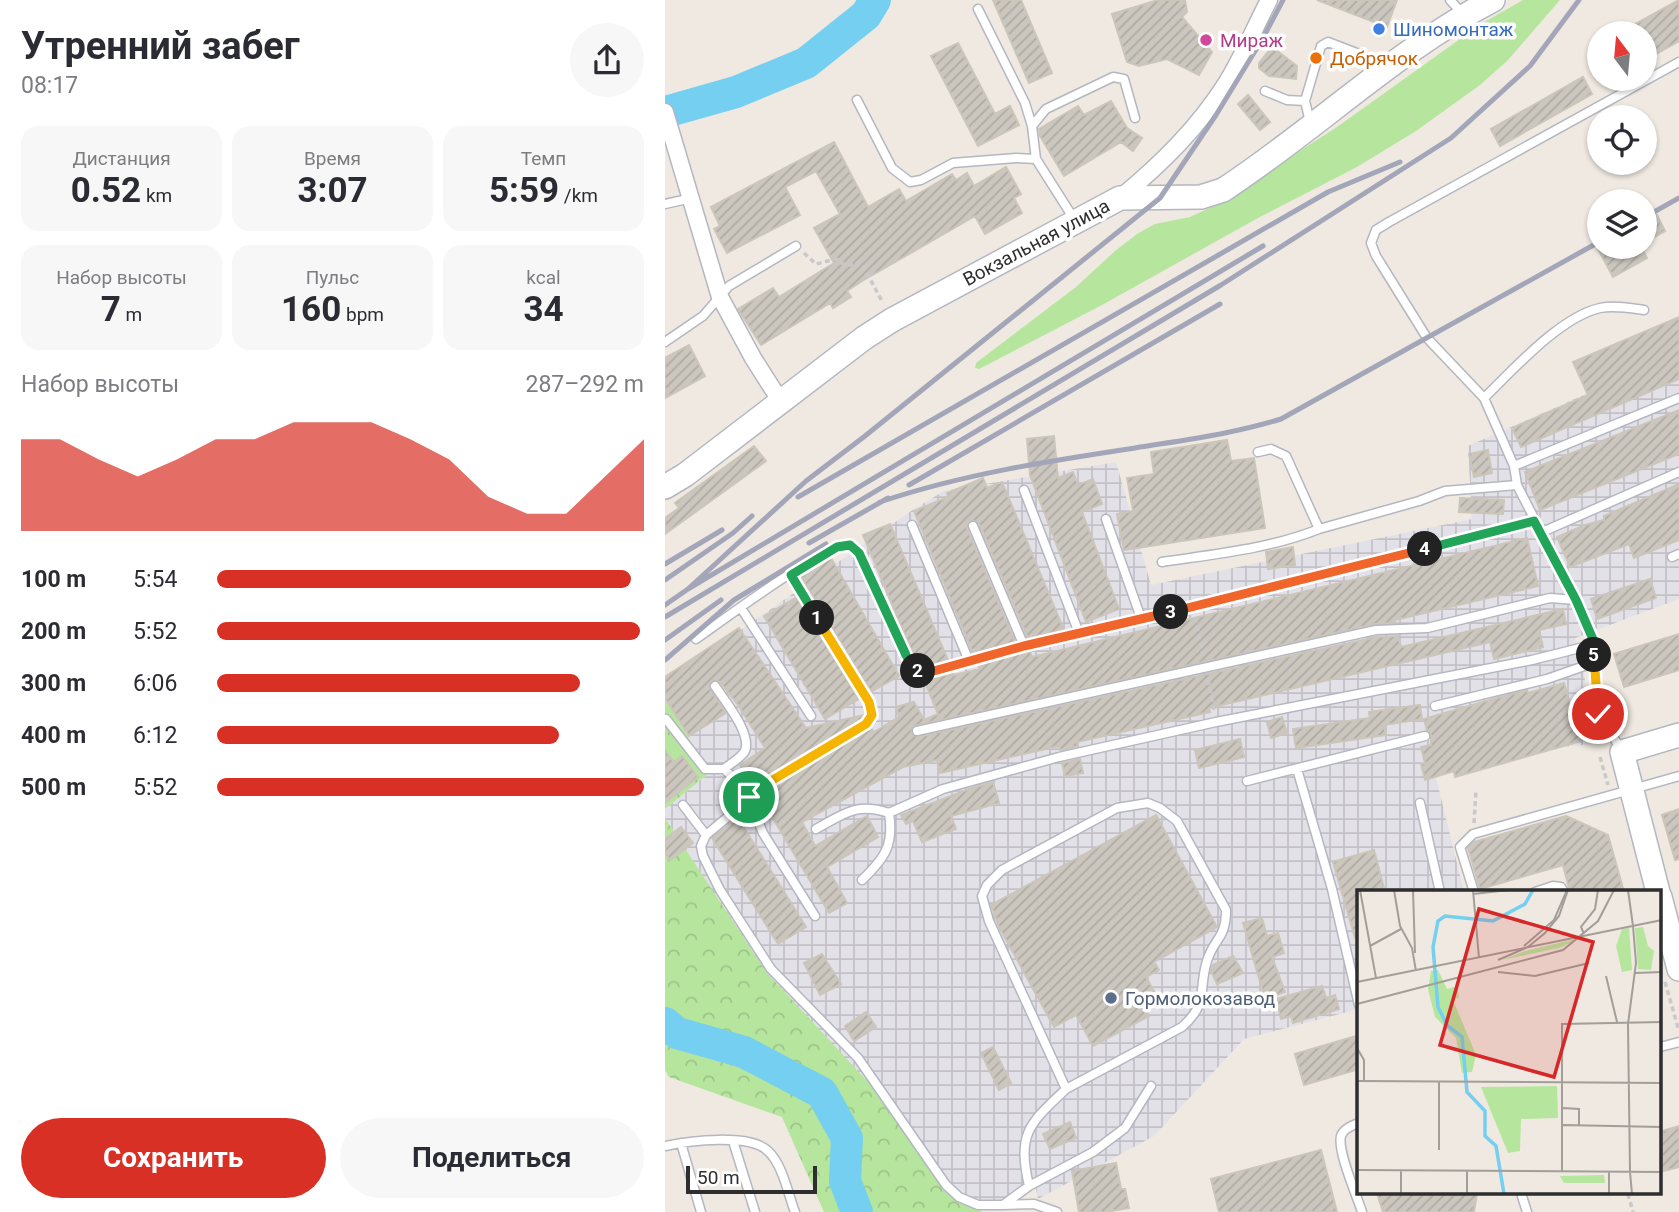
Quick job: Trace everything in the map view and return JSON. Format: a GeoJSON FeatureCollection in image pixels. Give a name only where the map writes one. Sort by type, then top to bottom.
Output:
{"type":"FeatureCollection","features":[{"type":"Feature","properties":{"kind":"main road","name":"Вокзальная улица"},"geometry":{"type":"LineString","coordinates":[[665,487],[685,475],[864,338],[892,320],[1119,198],[1201,197],[1223,190],[1391,66],[1457,8],[1493,0]]}},
{"type":"Feature","properties":{"kind":"main road"},"geometry":{"type":"LineString","coordinates":[[1658,890],[1622,752],[1679,735]]}},
{"type":"Feature","properties":{"kind":"main road"},"geometry":{"type":"LineString","coordinates":[[1661,904],[1674,966]]}},
{"type":"Feature","properties":{"kind":"street"},"geometry":{"type":"LineString","coordinates":[[1119,198],[1162,162],[1201,118],[1227,82],[1269,0]]}},
{"type":"Feature","properties":{"kind":"street"},"geometry":{"type":"LineString","coordinates":[[665,112],[720,297],[781,402]]}},
{"type":"Feature","properties":{"kind":"lane"},"geometry":{"type":"LineString","coordinates":[[978,9],[1025,103],[1032,126],[1036,159],[1076,222]]}},
{"type":"Feature","properties":{"kind":"lane"},"geometry":{"type":"LineString","coordinates":[[1311,125],[1305,101],[1321,46],[1328,42],[1391,66]]}},
{"type":"Feature","properties":{"kind":"lane"},"geometry":{"type":"LineString","coordinates":[[1622,752],[1598,714],[1593,663],[1595,644],[1576,600],[1517,485],[1514,466],[1484,398],[1427,338],[1375,256],[1371,243],[1377,230],[1679,62]]}},
{"type":"Feature","properties":{"kind":"lane"},"geometry":{"type":"LineString","coordinates":[[1032,126],[1046,109],[1113,77],[1123,79],[1135,118]]}},
{"type":"Feature","properties":{"kind":"lane"},"geometry":{"type":"LineString","coordinates":[[1265,91],[1287,100],[1305,101]]}},
{"type":"Feature","properties":{"kind":"lane"},"geometry":{"type":"LineString","coordinates":[[857,100],[893,168],[910,182],[922,180],[953,163],[1036,159]]}},
{"type":"Feature","properties":{"kind":"lane"},"geometry":{"type":"LineString","coordinates":[[665,204],[692,198]]}},
{"type":"Feature","properties":{"kind":"lane"},"geometry":{"type":"LineString","coordinates":[[665,342],[703,316],[729,286],[796,246]]}},
{"type":"Feature","properties":{"kind":"lane"},"geometry":{"type":"LineString","coordinates":[[1484,398],[1538,347],[1579,316],[1601,308],[1644,310]]}},
{"type":"Feature","properties":{"kind":"lane"},"geometry":{"type":"LineString","coordinates":[[1514,466],[1679,398]]}},
{"type":"Feature","properties":{"kind":"lane"},"geometry":{"type":"LineString","coordinates":[[1258,452],[1271,450],[1286,456],[1319,529]]}},
{"type":"Feature","properties":{"kind":"lane"},"geometry":{"type":"LineString","coordinates":[[1540,533],[1679,472]]}},
{"type":"Feature","properties":{"kind":"lane"},"geometry":{"type":"LineString","coordinates":[[1162,562],[1293,539],[1444,491],[1517,485]]}},
{"type":"Feature","properties":{"kind":"lane"},"geometry":{"type":"LineString","coordinates":[[1024,490],[1079,633]]}},
{"type":"Feature","properties":{"kind":"lane"},"geometry":{"type":"LineString","coordinates":[[1106,519],[1141,618]]}},
{"type":"Feature","properties":{"kind":"lane"},"geometry":{"type":"LineString","coordinates":[[696,639],[791,575],[837,547],[850,545],[859,553],[914,670],[923,674],[1024,646],[1534,521]]}},
{"type":"Feature","properties":{"kind":"lane"},"geometry":{"type":"LineString","coordinates":[[912,525],[969,661]]}},
{"type":"Feature","properties":{"kind":"lane"},"geometry":{"type":"LineString","coordinates":[[973,526],[1024,646]]}},
{"type":"Feature","properties":{"kind":"lane"},"geometry":{"type":"LineString","coordinates":[[791,575],[869,702],[872,715],[866,724],[749,797],[706,835],[701,846],[703,856],[720,890],[771,969],[858,1058],[946,1185],[959,1197],[978,1205],[1003,1205],[1057,1212]]}},
{"type":"Feature","properties":{"kind":"lane"},"geometry":{"type":"LineString","coordinates":[[918,732],[1376,631],[1427,628],[1550,598],[1576,600]]}},
{"type":"Feature","properties":{"kind":"lane"},"geometry":{"type":"LineString","coordinates":[[741,608],[811,716]]}},
{"type":"Feature","properties":{"kind":"lane"},"geometry":{"type":"LineString","coordinates":[[816,829],[854,808],[871,807],[889,813],[943,789],[1059,757],[1216,722],[1532,660],[1595,644]]}},
{"type":"Feature","properties":{"kind":"lane"},"geometry":{"type":"LineString","coordinates":[[1435,706],[1547,679],[1593,663]]}},
{"type":"Feature","properties":{"kind":"lane"},"geometry":{"type":"LineString","coordinates":[[666,719],[705,769],[724,769],[744,753],[747,741],[715,686]]}},
{"type":"Feature","properties":{"kind":"lane"},"geometry":{"type":"LineString","coordinates":[[1247,782],[1425,736]]}},
{"type":"Feature","properties":{"kind":"lane"},"geometry":{"type":"LineString","coordinates":[[724,769],[749,797],[763,833],[814,916]]}},
{"type":"Feature","properties":{"kind":"lane"},"geometry":{"type":"LineString","coordinates":[[1297,769],[1332,888],[1357,996]]}},
{"type":"Feature","properties":{"kind":"lane"},"geometry":{"type":"LineString","coordinates":[[1473,890],[1460,847],[1473,834],[1679,776]]}},
{"type":"Feature","properties":{"kind":"lane"},"geometry":{"type":"LineString","coordinates":[[1029,1186],[1024,1146],[1028,1130],[1037,1116],[1066,1089],[1182,1027],[1194,1016],[1201,1003],[1206,964],[1226,926],[1226,910],[1177,821],[1148,803],[1117,808],[1002,870],[987,886],[982,896],[989,921],[1066,1089]]}},
{"type":"Feature","properties":{"kind":"lane"},"geometry":{"type":"LineString","coordinates":[[1420,803],[1440,890]]}},
{"type":"Feature","properties":{"kind":"lane"},"geometry":{"type":"LineString","coordinates":[[683,805],[706,835]]}},
{"type":"Feature","properties":{"kind":"lane"},"geometry":{"type":"LineString","coordinates":[[862,880],[879,863],[888,848],[892,831],[889,813]]}},
{"type":"Feature","properties":{"kind":"lane"},"geometry":{"type":"LineString","coordinates":[[1541,890],[1553,886],[1563,890]]}},
{"type":"Feature","properties":{"kind":"lane"},"geometry":{"type":"LineString","coordinates":[[1661,1047],[1679,1042]]}},
{"type":"Feature","properties":{"kind":"lane"},"geometry":{"type":"LineString","coordinates":[[1003,1205],[1029,1186],[1093,1152],[1125,1128],[1151,1086]]}},
{"type":"Feature","properties":{"kind":"lane"},"geometry":{"type":"LineString","coordinates":[[1357,1124],[1344,1131],[1341,1138],[1342,1150],[1362,1212]]}},
{"type":"Feature","properties":{"kind":"lane"},"geometry":{"type":"LineString","coordinates":[[733,1141],[755,1212]]}},
{"type":"Feature","properties":{"kind":"lane"},"geometry":{"type":"LineString","coordinates":[[665,1146],[733,1141],[758,1144],[769,1152],[778,1166],[795,1212]]}},
{"type":"Feature","properties":{"kind":"lane"},"geometry":{"type":"LineString","coordinates":[[681,1143],[701,1212]]}},
{"type":"Feature","properties":{"kind":"lane"},"geometry":{"type":"LineString","coordinates":[[1521,1194],[1527,1212]]}},
{"type":"Feature","properties":{"kind":"path"},"geometry":{"type":"LineString","coordinates":[[796,246],[816,264],[837,259],[846,266],[859,262],[862,264],[892,320]]}},
{"type":"Feature","properties":{"kind":"path"},"geometry":{"type":"LineString","coordinates":[[1473,834],[1476,790]]}},
{"type":"Feature","properties":{"kind":"path"},"geometry":{"type":"LineString","coordinates":[[1674,966],[1679,1031]]}},
{"type":"Feature","properties":{"kind":"path"},"geometry":{"type":"LineString","coordinates":[[1628,1194],[1633,1212]]}},
{"type":"Feature","properties":{"kind":"shaded area"},"geometry":{"type":"Polygon","coordinates":[[[1679,353],[1679,599],[1575,638],[1600,743],[1432,761],[1464,890],[1357,890],[1357,1010],[1244,1039],[1154,1136],[1038,1199],[1035,1184],[982,1210],[958,1201],[763,968],[665,818],[665,809],[709,773],[665,697],[665,683],[914,509],[944,491],[1116,462],[1151,585],[1472,519],[1468,446],[1679,353]]]}},
{"type":"Feature","properties":{"kind":"green space"},"geometry":{"type":"Polygon","coordinates":[[[1523,0],[1560,0],[1507,61],[1480,85],[1416,131],[1357,167],[1258,218],[1102,305],[979,369],[975,368],[976,363],[1076,287],[1137,234],[1155,224],[1190,217],[1216,205],[1337,127],[1481,24],[1523,0]]]}},
{"type":"Feature","properties":{"kind":"green space"},"geometry":{"type":"Polygon","coordinates":[[[665,697],[709,773],[665,809],[665,697]]]}},
{"type":"Feature","properties":{"kind":"green space"},"geometry":{"type":"Polygon","coordinates":[[[665,818],[767,973],[882,1097],[938,1180],[958,1201],[983,1212],[824,1212],[782,1117],[669,1077],[665,1070],[665,818]]]}},
{"type":"Feature","properties":{"kind":"building"},"geometry":{"type":"Polygon","coordinates":[[[993,0],[1021,0],[1052,73],[1029,83],[993,0]]]}},
{"type":"Feature","properties":{"kind":"building"},"geometry":{"type":"Polygon","coordinates":[[[1158,0],[1185,0],[1187,12],[1182,17],[1212,52],[1199,75],[1167,59],[1139,66],[1127,62],[1112,14],[1158,0]]]}},
{"type":"Feature","properties":{"kind":"building"},"geometry":{"type":"Polygon","coordinates":[[[1317,0],[1397,0],[1387,27],[1317,0]]]}},
{"type":"Feature","properties":{"kind":"building"},"geometry":{"type":"Polygon","coordinates":[[[1679,0],[1679,41],[1657,53],[1657,21],[1641,21],[1679,0]]]}},
{"type":"Feature","properties":{"kind":"building"},"geometry":{"type":"Polygon","coordinates":[[[958,43],[995,114],[1010,106],[1019,125],[978,146],[931,56],[958,43]]]}},
{"type":"Feature","properties":{"kind":"building"},"geometry":{"type":"Polygon","coordinates":[[[1272,47],[1297,66],[1296,79],[1269,76],[1259,68],[1259,63],[1272,47]]]}},
{"type":"Feature","properties":{"kind":"building"},"geometry":{"type":"Polygon","coordinates":[[[1583,77],[1587,91],[1592,94],[1500,146],[1491,129],[1583,77]]]}},
{"type":"Feature","properties":{"kind":"building"},"geometry":{"type":"Polygon","coordinates":[[[1248,95],[1270,122],[1260,130],[1238,104],[1248,95]]]}},
{"type":"Feature","properties":{"kind":"building"},"geometry":{"type":"Polygon","coordinates":[[[1111,101],[1127,128],[1142,138],[1133,151],[1121,142],[1064,176],[1040,136],[1039,129],[1078,106],[1084,115],[1111,101]]]}},
{"type":"Feature","properties":{"kind":"building"},"geometry":{"type":"Polygon","coordinates":[[[834,142],[868,207],[899,189],[906,201],[952,174],[956,180],[967,173],[974,186],[1006,167],[1021,194],[1014,198],[1022,213],[985,234],[975,216],[862,281],[847,291],[851,297],[833,308],[830,303],[761,345],[738,309],[773,288],[779,297],[834,263],[814,228],[840,214],[816,171],[785,187],[800,215],[727,253],[714,229],[720,226],[711,207],[834,142]]]}},
{"type":"Feature","properties":{"kind":"building"},"geometry":{"type":"Polygon","coordinates":[[[1657,215],[1665,231],[1657,235],[1657,215]]]}},
{"type":"Feature","properties":{"kind":"building"},"geometry":{"type":"Polygon","coordinates":[[[1603,259],[1645,259],[1613,277],[1603,259]]]}},
{"type":"Feature","properties":{"kind":"building"},"geometry":{"type":"Polygon","coordinates":[[[1679,317],[1679,379],[1521,447],[1512,428],[1588,395],[1573,362],[1679,317]]]}},
{"type":"Feature","properties":{"kind":"building"},"geometry":{"type":"Polygon","coordinates":[[[689,345],[705,376],[665,398],[665,358],[689,345]]]}},
{"type":"Feature","properties":{"kind":"building"},"geometry":{"type":"Polygon","coordinates":[[[1679,410],[1679,454],[1540,510],[1525,472],[1679,410]]]}},
{"type":"Feature","properties":{"kind":"building"},"geometry":{"type":"Polygon","coordinates":[[[1054,436],[1058,478],[1073,472],[1078,485],[1093,479],[1102,504],[1082,512],[1119,609],[1086,622],[1030,475],[1027,439],[1054,436]]]}},
{"type":"Feature","properties":{"kind":"building"},"geometry":{"type":"Polygon","coordinates":[[[1227,440],[1231,461],[1254,458],[1265,528],[1124,550],[1117,514],[1133,511],[1127,478],[1154,474],[1151,452],[1227,440]]]}},
{"type":"Feature","properties":{"kind":"building"},"geometry":{"type":"Polygon","coordinates":[[[754,446],[766,461],[665,534],[665,518],[679,508],[675,503],[754,446]]]}},
{"type":"Feature","properties":{"kind":"building"},"geometry":{"type":"Polygon","coordinates":[[[1488,450],[1492,473],[1474,477],[1469,454],[1488,450]]]}},
{"type":"Feature","properties":{"kind":"building"},"geometry":{"type":"Polygon","coordinates":[[[983,478],[987,488],[1002,482],[1064,630],[1028,638],[979,523],[971,520],[967,523],[967,529],[1015,642],[973,653],[914,511],[983,478]]]}},
{"type":"Feature","properties":{"kind":"building"},"geometry":{"type":"Polygon","coordinates":[[[1679,484],[1679,540],[1634,558],[1629,544],[1570,567],[1557,537],[1604,520],[1604,516],[1679,484]]]}},
{"type":"Feature","properties":{"kind":"building"},"geometry":{"type":"Polygon","coordinates":[[[1460,498],[1504,500],[1503,514],[1459,512],[1460,498]]]}},
{"type":"Feature","properties":{"kind":"building"},"geometry":{"type":"Polygon","coordinates":[[[890,524],[948,660],[924,667],[919,665],[912,652],[863,535],[890,524]]]}},
{"type":"Feature","properties":{"kind":"building"},"geometry":{"type":"Polygon","coordinates":[[[1527,538],[1538,586],[1395,620],[1395,623],[1375,624],[913,726],[911,733],[918,737],[1377,637],[1398,636],[1401,647],[1563,609],[1566,624],[1539,630],[1543,647],[1494,659],[1490,642],[1209,708],[1210,712],[1077,742],[1078,746],[1060,750],[1059,746],[940,773],[937,760],[903,767],[802,822],[815,846],[867,816],[878,837],[827,867],[847,903],[829,913],[761,798],[775,786],[871,728],[874,732],[899,717],[896,707],[914,702],[924,720],[938,714],[924,680],[980,669],[978,665],[1030,651],[1032,657],[1527,538]]]}},
{"type":"Feature","properties":{"kind":"building"},"geometry":{"type":"Polygon","coordinates":[[[1293,547],[1295,565],[1268,569],[1266,552],[1293,547]]]}},
{"type":"Feature","properties":{"kind":"building"},"geometry":{"type":"Polygon","coordinates":[[[831,558],[899,676],[871,692],[800,575],[831,558]]]}},
{"type":"Feature","properties":{"kind":"building"},"geometry":{"type":"Polygon","coordinates":[[[1650,579],[1656,598],[1597,619],[1591,599],[1650,579]]]}},
{"type":"Feature","properties":{"kind":"building"},"geometry":{"type":"Polygon","coordinates":[[[797,597],[859,699],[825,719],[764,616],[797,597]]]}},
{"type":"Feature","properties":{"kind":"building"},"geometry":{"type":"Polygon","coordinates":[[[739,628],[806,728],[864,715],[768,775],[754,787],[740,765],[765,748],[720,682],[712,680],[709,687],[726,713],[689,736],[665,698],[665,677],[739,628]]]}},
{"type":"Feature","properties":{"kind":"building"},"geometry":{"type":"Polygon","coordinates":[[[1679,634],[1679,670],[1624,687],[1614,654],[1679,634]]]}},
{"type":"Feature","properties":{"kind":"building"},"geometry":{"type":"Polygon","coordinates":[[[1564,683],[1581,741],[1455,777],[1454,771],[1425,780],[1421,747],[1431,745],[1431,735],[1424,719],[1527,690],[1528,693],[1564,683]]]}},
{"type":"Feature","properties":{"kind":"building"},"geometry":{"type":"Polygon","coordinates":[[[1420,705],[1422,719],[1384,725],[1386,735],[1296,748],[1293,729],[1370,718],[1369,712],[1420,705]]]}},
{"type":"Feature","properties":{"kind":"building"},"geometry":{"type":"Polygon","coordinates":[[[1282,717],[1287,733],[1271,738],[1267,722],[1282,717]]]}},
{"type":"Feature","properties":{"kind":"building"},"geometry":{"type":"Polygon","coordinates":[[[1240,739],[1244,757],[1199,768],[1195,750],[1240,739]]]}},
{"type":"Feature","properties":{"kind":"building"},"geometry":{"type":"Polygon","coordinates":[[[665,750],[674,762],[682,756],[698,777],[665,803],[665,750]]]}},
{"type":"Feature","properties":{"kind":"building"},"geometry":{"type":"Polygon","coordinates":[[[1080,759],[1083,773],[1065,776],[1062,763],[1080,759]]]}},
{"type":"Feature","properties":{"kind":"building"},"geometry":{"type":"Polygon","coordinates":[[[993,782],[999,803],[951,816],[956,829],[922,842],[913,821],[906,824],[901,815],[969,789],[993,782]]]}},
{"type":"Feature","properties":{"kind":"building"},"geometry":{"type":"Polygon","coordinates":[[[1679,809],[1679,859],[1675,860],[1662,815],[1679,809]]]}},
{"type":"Feature","properties":{"kind":"building"},"geometry":{"type":"Polygon","coordinates":[[[1156,815],[1217,927],[1154,962],[1159,970],[1146,977],[1155,993],[1140,1001],[1149,1016],[1093,1046],[1076,1015],[1054,1027],[999,927],[991,905],[1156,815]]]}},
{"type":"Feature","properties":{"kind":"building"},"geometry":{"type":"Polygon","coordinates":[[[1566,816],[1608,835],[1623,890],[1569,890],[1563,865],[1480,889],[1468,848],[1474,842],[1566,816]]]}},
{"type":"Feature","properties":{"kind":"building"},"geometry":{"type":"Polygon","coordinates":[[[738,818],[806,927],[778,944],[712,838],[738,818]]]}},
{"type":"Feature","properties":{"kind":"building"},"geometry":{"type":"Polygon","coordinates":[[[681,827],[693,843],[670,860],[665,853],[665,839],[681,827]]]}},
{"type":"Feature","properties":{"kind":"building"},"geometry":{"type":"Polygon","coordinates":[[[1374,850],[1384,890],[1357,890],[1357,938],[1355,938],[1333,862],[1374,850]]]}},
{"type":"Feature","properties":{"kind":"building"},"geometry":{"type":"Polygon","coordinates":[[[1262,918],[1267,936],[1278,933],[1284,953],[1272,957],[1285,992],[1265,999],[1243,923],[1262,918]]]}},
{"type":"Feature","properties":{"kind":"building"},"geometry":{"type":"Polygon","coordinates":[[[822,954],[841,984],[820,995],[804,963],[822,954]]]}},
{"type":"Feature","properties":{"kind":"building"},"geometry":{"type":"Polygon","coordinates":[[[1233,956],[1243,973],[1217,984],[1211,971],[1213,965],[1233,956]]]}},
{"type":"Feature","properties":{"kind":"building"},"geometry":{"type":"Polygon","coordinates":[[[1322,986],[1326,998],[1335,995],[1339,1009],[1293,1023],[1291,1016],[1281,1019],[1276,999],[1322,986]]]}},
{"type":"Feature","properties":{"kind":"building"},"geometry":{"type":"Polygon","coordinates":[[[866,1012],[876,1027],[854,1041],[845,1026],[866,1012]]]}},
{"type":"Feature","properties":{"kind":"building"},"geometry":{"type":"Polygon","coordinates":[[[1357,1036],[1357,1070],[1304,1085],[1295,1054],[1357,1036]]]}},
{"type":"Feature","properties":{"kind":"building"},"geometry":{"type":"Polygon","coordinates":[[[993,1047],[1011,1083],[999,1090],[981,1053],[993,1047]]]}},
{"type":"Feature","properties":{"kind":"building"},"geometry":{"type":"Polygon","coordinates":[[[1070,1122],[1076,1138],[1050,1149],[1043,1134],[1070,1122]]]}},
{"type":"Feature","properties":{"kind":"building"},"geometry":{"type":"Polygon","coordinates":[[[1679,1126],[1679,1167],[1661,1172],[1661,1139],[1664,1138],[1662,1131],[1679,1126]]]}},
{"type":"Feature","properties":{"kind":"building"},"geometry":{"type":"Polygon","coordinates":[[[1321,1150],[1337,1212],[1219,1212],[1211,1179],[1321,1150]]]}},
{"type":"Feature","properties":{"kind":"building"},"geometry":{"type":"Polygon","coordinates":[[[1116,1163],[1121,1189],[1125,1189],[1129,1208],[1106,1212],[1079,1212],[1072,1171],[1116,1163]]]}},
{"type":"Feature","properties":{"kind":"building"},"geometry":{"type":"Polygon","coordinates":[[[1377,1194],[1477,1194],[1474,1212],[1383,1212],[1377,1194]]]}},
{"type":"Feature","properties":{"kind":"waterway"},"geometry":{"type":"LineString","coordinates":[[665,112],[736,92],[806,63],[866,15],[875,0]]}},
{"type":"Feature","properties":{"kind":"waterway"},"geometry":{"type":"LineString","coordinates":[[665,1023],[677,1033],[744,1052],[822,1093],[847,1138],[845,1181],[857,1212]]}},
{"type":"Feature","properties":{"kind":"railway"},"geometry":{"type":"LineString","coordinates":[[665,605],[688,589],[806,481],[1160,198],[1216,115],[1283,0]]}},
{"type":"Feature","properties":{"kind":"railway"},"geometry":{"type":"LineString","coordinates":[[665,617],[1221,285],[1451,138],[1530,66],[1579,0]]}},
{"type":"Feature","properties":{"kind":"railway"},"geometry":{"type":"LineString","coordinates":[[798,497],[1328,192],[1400,162]]}},
{"type":"Feature","properties":{"kind":"railway"},"geometry":{"type":"LineString","coordinates":[[1657,210],[1679,198]]}},
{"type":"Feature","properties":{"kind":"railway"},"geometry":{"type":"LineString","coordinates":[[688,589],[1263,246]]}},
{"type":"Feature","properties":{"kind":"railway"},"geometry":{"type":"LineString","coordinates":[[880,502],[1006,469],[1208,436],[1281,419],[1587,249]]}},
{"type":"Feature","properties":{"kind":"railway"},"geometry":{"type":"LineString","coordinates":[[909,485],[1220,304]]}},
{"type":"Feature","properties":{"kind":"railway"},"geometry":{"type":"LineString","coordinates":[[809,543],[888,498]]}},
{"type":"Feature","properties":{"kind":"railway"},"geometry":{"type":"LineString","coordinates":[[665,580],[733,533],[752,516]]}},
{"type":"Feature","properties":{"kind":"railway"},"geometry":{"type":"LineString","coordinates":[[665,564],[722,530]]}},
{"type":"Feature","properties":{"kind":"railway"},"geometry":{"type":"LineString","coordinates":[[665,660],[734,600],[826,544]]}},
{"type":"Feature","properties":{"kind":"railway"},"geometry":{"type":"LineString","coordinates":[[665,640],[721,600]]}},
{"type":"Feature","properties":{"kind":"place","name":"Шиномонтаж"},"geometry":{"type":"Point","coordinates":[1379,29]}},
{"type":"Feature","properties":{"kind":"place","name":"Мираж"},"geometry":{"type":"Point","coordinates":[1206,40]}},
{"type":"Feature","properties":{"kind":"place","name":"Добрячок"},"geometry":{"type":"Point","coordinates":[1316,58]}},
{"type":"Feature","properties":{"kind":"place","name":"Гормолокозавод"},"geometry":{"type":"Point","coordinates":[1111,998]}},
{"type":"Feature","properties":{"kind":"route"},"geometry":{"type":"LineString","coordinates":[[749,797],[866,724],[872,715],[869,702],[791,575],[837,547],[850,545],[859,553],[914,670],[923,674],[1024,646],[1193,607],[1534,521],[1576,600],[1595,644],[1593,663],[1598,714]]}}]}
